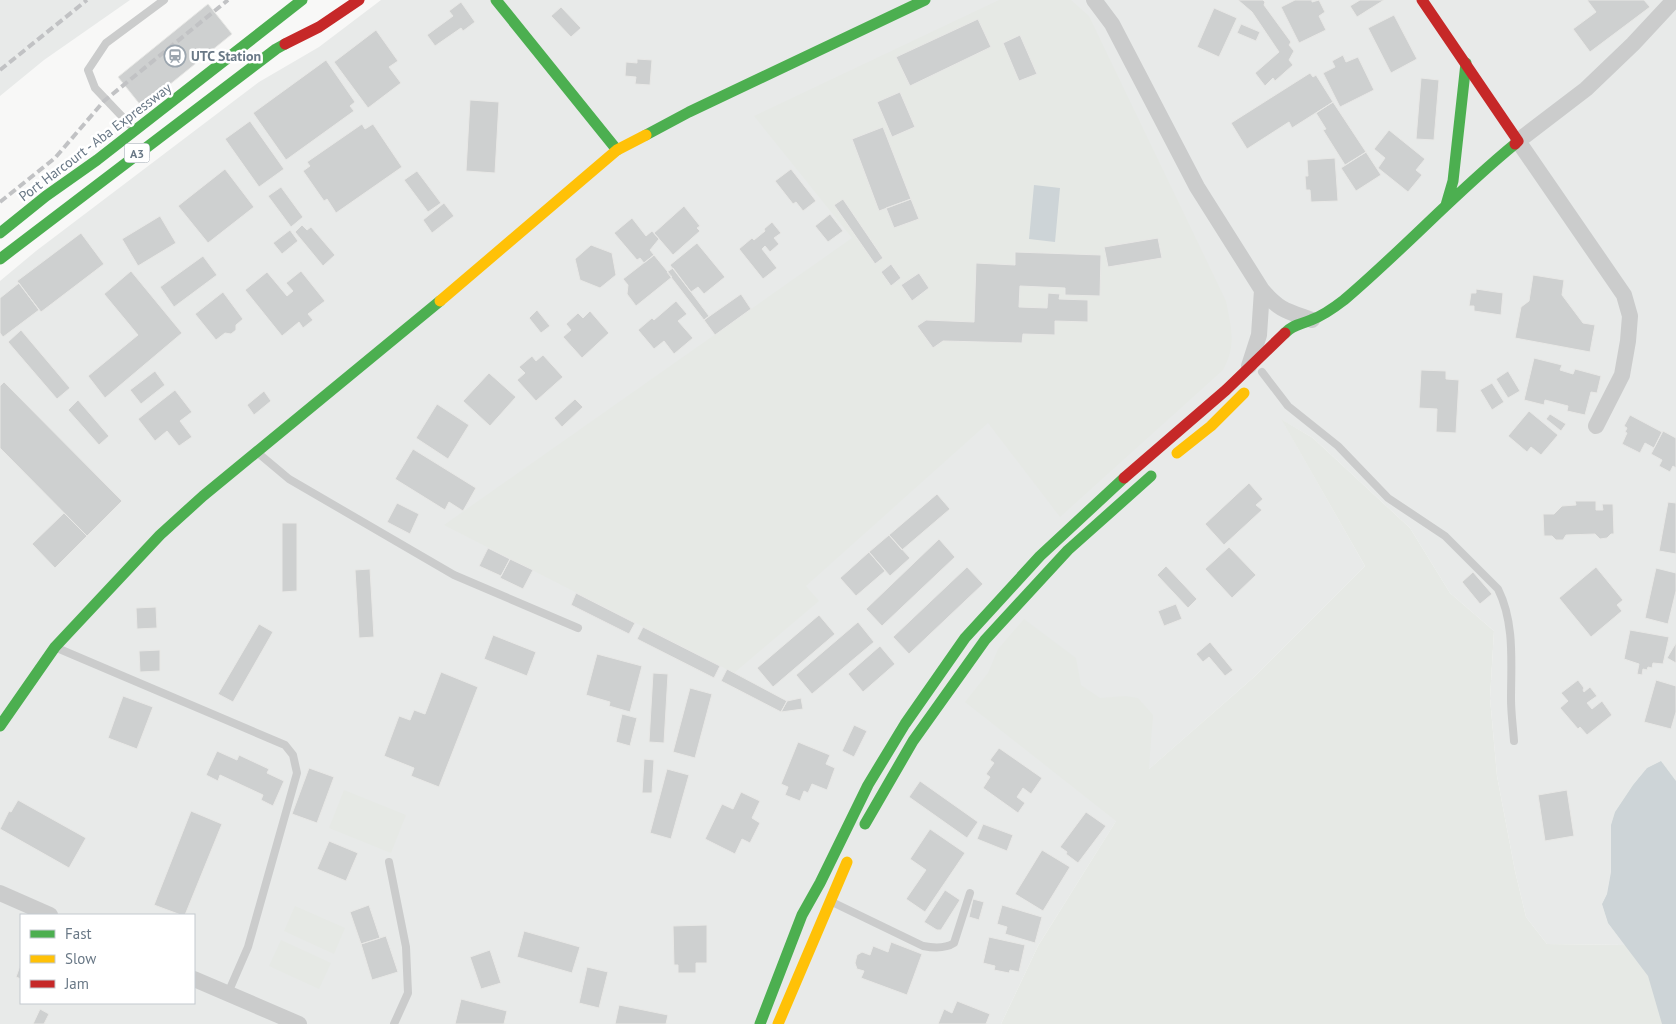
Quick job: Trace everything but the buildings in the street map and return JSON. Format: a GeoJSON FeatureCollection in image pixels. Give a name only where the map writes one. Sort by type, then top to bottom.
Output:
{"type":"FeatureCollection","features":[{"type":"Feature","properties":{"kind":"main road","name":"Port Harcourt - Aba Expressway"},"geometry":{"type":"LineString","coordinates":[[0,233],[302,0]]}},
{"type":"Feature","properties":{"kind":"main road","name":"A3"},"geometry":{"type":"LineString","coordinates":[[0,259],[276,49],[319,27],[360,0]]}},
{"type":"Feature","properties":{"kind":"main road"},"geometry":{"type":"LineString","coordinates":[[496,0],[617,150]]}},
{"type":"Feature","properties":{"kind":"main road"},"geometry":{"type":"LineString","coordinates":[[0,726],[55,647],[160,535],[203,496],[441,300],[617,150],[696,108],[925,0]]}},
{"type":"Feature","properties":{"kind":"main road"},"geometry":{"type":"LineString","coordinates":[[1170,459],[1211,426],[1254,376],[1312,320],[1340,303],[1365,282],[1518,140],[1423,0]]}},
{"type":"Feature","properties":{"kind":"main road"},"geometry":{"type":"LineString","coordinates":[[276,49],[308,19]]}},
{"type":"Feature","properties":{"kind":"main road"},"geometry":{"type":"LineString","coordinates":[[1446,205],[1453,181],[1466,64]]}},
{"type":"Feature","properties":{"kind":"main road"},"geometry":{"type":"LineString","coordinates":[[760,1024],[802,915],[820,883],[868,784],[905,724],[965,638],[1040,556],[1110,490],[1164,445],[1254,376]]}},
{"type":"Feature","properties":{"kind":"main road"},"geometry":{"type":"LineString","coordinates":[[862,832],[884,789],[913,741],[985,640],[1068,550],[1156,471]]}},
{"type":"Feature","properties":{"kind":"main road"},"geometry":{"type":"LineString","coordinates":[[778,1024],[853,849]]}},
{"type":"Feature","properties":{"kind":"street"},"geometry":{"type":"LineString","coordinates":[[1094,0],[1112,24],[1197,187],[1262,290],[1275,305],[1312,320]]}},
{"type":"Feature","properties":{"kind":"street"},"geometry":{"type":"LineString","coordinates":[[1596,426],[1622,375],[1630,316],[1624,295],[1518,140],[1586,89],[1674,0]]}},
{"type":"Feature","properties":{"kind":"street"},"geometry":{"type":"LineString","coordinates":[[1254,376],[1262,290]]}},
{"type":"Feature","properties":{"kind":"street"},"geometry":{"type":"LineString","coordinates":[[0,893],[48,914]]}},
{"type":"Feature","properties":{"kind":"street"},"geometry":{"type":"LineString","coordinates":[[195,978],[299,1024]]}},
{"type":"Feature","properties":{"kind":"lane"},"geometry":{"type":"LineString","coordinates":[[135,130],[94,88],[88,70],[106,43],[164,0]]}},
{"type":"Feature","properties":{"kind":"lane"},"geometry":{"type":"LineString","coordinates":[[1254,376],[1338,446],[1388,498],[1445,536],[1498,589],[1504,600],[1511,645],[1511,702],[1514,741]]}},
{"type":"Feature","properties":{"kind":"lane"},"geometry":{"type":"LineString","coordinates":[[256,452],[289,479],[454,575],[578,628]]}},
{"type":"Feature","properties":{"kind":"lane"},"geometry":{"type":"LineString","coordinates":[[55,647],[285,746],[293,755],[297,773],[285,819],[248,947],[228,993]]}},
{"type":"Feature","properties":{"kind":"lane"},"geometry":{"type":"LineString","coordinates":[[389,862],[406,947],[408,993],[394,1024]]}},
{"type":"Feature","properties":{"kind":"lane"},"geometry":{"type":"LineString","coordinates":[[830,901],[923,946],[934,948],[954,943],[970,893]]}},
{"type":"Feature","properties":{"kind":"shaded area"},"geometry":{"type":"Polygon","coordinates":[[[0,0],[130,0],[44,60],[0,96],[0,0]]]}},
{"type":"Feature","properties":{"kind":"shaded area"},"geometry":{"type":"Polygon","coordinates":[[[381,0],[1676,0],[1676,781],[1661,761],[1647,768],[1615,812],[1611,825],[1611,872],[1607,894],[1602,904],[1608,923],[1625,945],[1547,944],[1526,917],[1515,871],[1497,776],[1490,698],[1494,631],[1450,593],[1410,528],[1313,438],[1282,420],[1365,566],[1254,677],[1148,770],[1038,946],[1001,1024],[0,1024],[0,281],[36,251],[259,82],[319,47],[381,0]]]}},
{"type":"Feature","properties":{"kind":"shaded area"},"geometry":{"type":"Polygon","coordinates":[[[999,0],[1071,0],[1089,16],[1226,301],[1232,336],[1230,352],[1223,370],[1060,517],[988,423],[806,586],[819,601],[734,673],[444,525],[852,238],[754,116],[999,0]]]}},
{"type":"Feature","properties":{"kind":"shaded area"},"geometry":{"type":"Polygon","coordinates":[[[1034,185],[1060,188],[1055,242],[1029,239],[1034,185]]]}},
{"type":"Feature","properties":{"kind":"shaded area"},"geometry":{"type":"Polygon","coordinates":[[[1281,419],[1313,438],[1410,528],[1450,593],[1494,631],[1490,698],[1497,776],[1515,871],[1526,917],[1547,944],[1625,945],[1608,923],[1602,904],[1607,894],[1611,872],[1611,825],[1615,812],[1647,768],[1661,761],[1676,781],[1676,1024],[1001,1024],[1038,946],[1116,821],[965,702],[988,673],[998,649],[1024,619],[1076,658],[1081,685],[1100,698],[1125,696],[1138,698],[1153,715],[1149,769],[1254,677],[1365,566],[1281,419]]]}},
{"type":"Feature","properties":{"kind":"shaded area"},"geometry":{"type":"Polygon","coordinates":[[[1661,761],[1676,781],[1676,1024],[1662,1024],[1648,976],[1608,923],[1602,904],[1607,894],[1611,872],[1611,825],[1615,812],[1647,768],[1661,761]]]}},
{"type":"Feature","properties":{"kind":"shaded area"},"geometry":{"type":"Polygon","coordinates":[[[344,790],[406,815],[391,853],[329,828],[344,790]]]}},
{"type":"Feature","properties":{"kind":"shaded area"},"geometry":{"type":"Polygon","coordinates":[[[295,906],[345,928],[334,954],[284,931],[295,906]]]}},
{"type":"Feature","properties":{"kind":"shaded area"},"geometry":{"type":"Polygon","coordinates":[[[281,940],[331,963],[319,989],[269,966],[281,940]]]}},
{"type":"Feature","properties":{"kind":"railway"},"geometry":{"type":"LineString","coordinates":[[0,70],[87,0]]}},
{"type":"Feature","properties":{"kind":"railway"},"geometry":{"type":"LineString","coordinates":[[0,202],[55,158],[104,101],[228,0]]}},
{"type":"Feature","properties":{"kind":"traffic: fast"},"geometry":{"type":"LineString","coordinates":[[0,233],[302,0]]}},
{"type":"Feature","properties":{"kind":"traffic: fast"},"geometry":{"type":"LineString","coordinates":[[496,0],[617,150]]}},
{"type":"Feature","properties":{"kind":"traffic: fast"},"geometry":{"type":"LineString","coordinates":[[646,135],[689,112],[925,0]]}},
{"type":"Feature","properties":{"kind":"traffic: fast"},"geometry":{"type":"LineString","coordinates":[[0,259],[285,44]]}},
{"type":"Feature","properties":{"kind":"traffic: fast"},"geometry":{"type":"LineString","coordinates":[[1446,205],[1453,181],[1466,63]]}},
{"type":"Feature","properties":{"kind":"traffic: fast"},"geometry":{"type":"LineString","coordinates":[[1285,333],[1294,326],[1324,314],[1344,300],[1471,182],[1515,144]]}},
{"type":"Feature","properties":{"kind":"traffic: fast"},"geometry":{"type":"LineString","coordinates":[[0,726],[55,647],[160,535],[203,496],[440,301]]}},
{"type":"Feature","properties":{"kind":"traffic: fast"},"geometry":{"type":"LineString","coordinates":[[865,824],[913,741],[985,640],[1068,550],[1151,476]]}},
{"type":"Feature","properties":{"kind":"traffic: fast"},"geometry":{"type":"LineString","coordinates":[[760,1024],[802,915],[820,883],[868,785],[905,724],[965,638],[1040,556],[1124,478]]}},
{"type":"Feature","properties":{"kind":"traffic: slow"},"geometry":{"type":"LineString","coordinates":[[440,301],[617,150],[646,135]]}},
{"type":"Feature","properties":{"kind":"traffic: slow"},"geometry":{"type":"LineString","coordinates":[[1177,453],[1211,426],[1244,393]]}},
{"type":"Feature","properties":{"kind":"traffic: slow"},"geometry":{"type":"LineString","coordinates":[[778,1024],[847,862]]}},
{"type":"Feature","properties":{"kind":"traffic: jam"},"geometry":{"type":"LineString","coordinates":[[285,44],[319,27],[359,0]]}},
{"type":"Feature","properties":{"kind":"traffic: jam"},"geometry":{"type":"LineString","coordinates":[[1422,0],[1518,141],[1515,144]]}},
{"type":"Feature","properties":{"kind":"traffic: jam"},"geometry":{"type":"LineString","coordinates":[[1124,478],[1226,390],[1285,333]]}},
{"type":"Feature","properties":{"kind":"place","name":"UTC Station"},"geometry":{"type":"Point","coordinates":[175,56]}}]}
